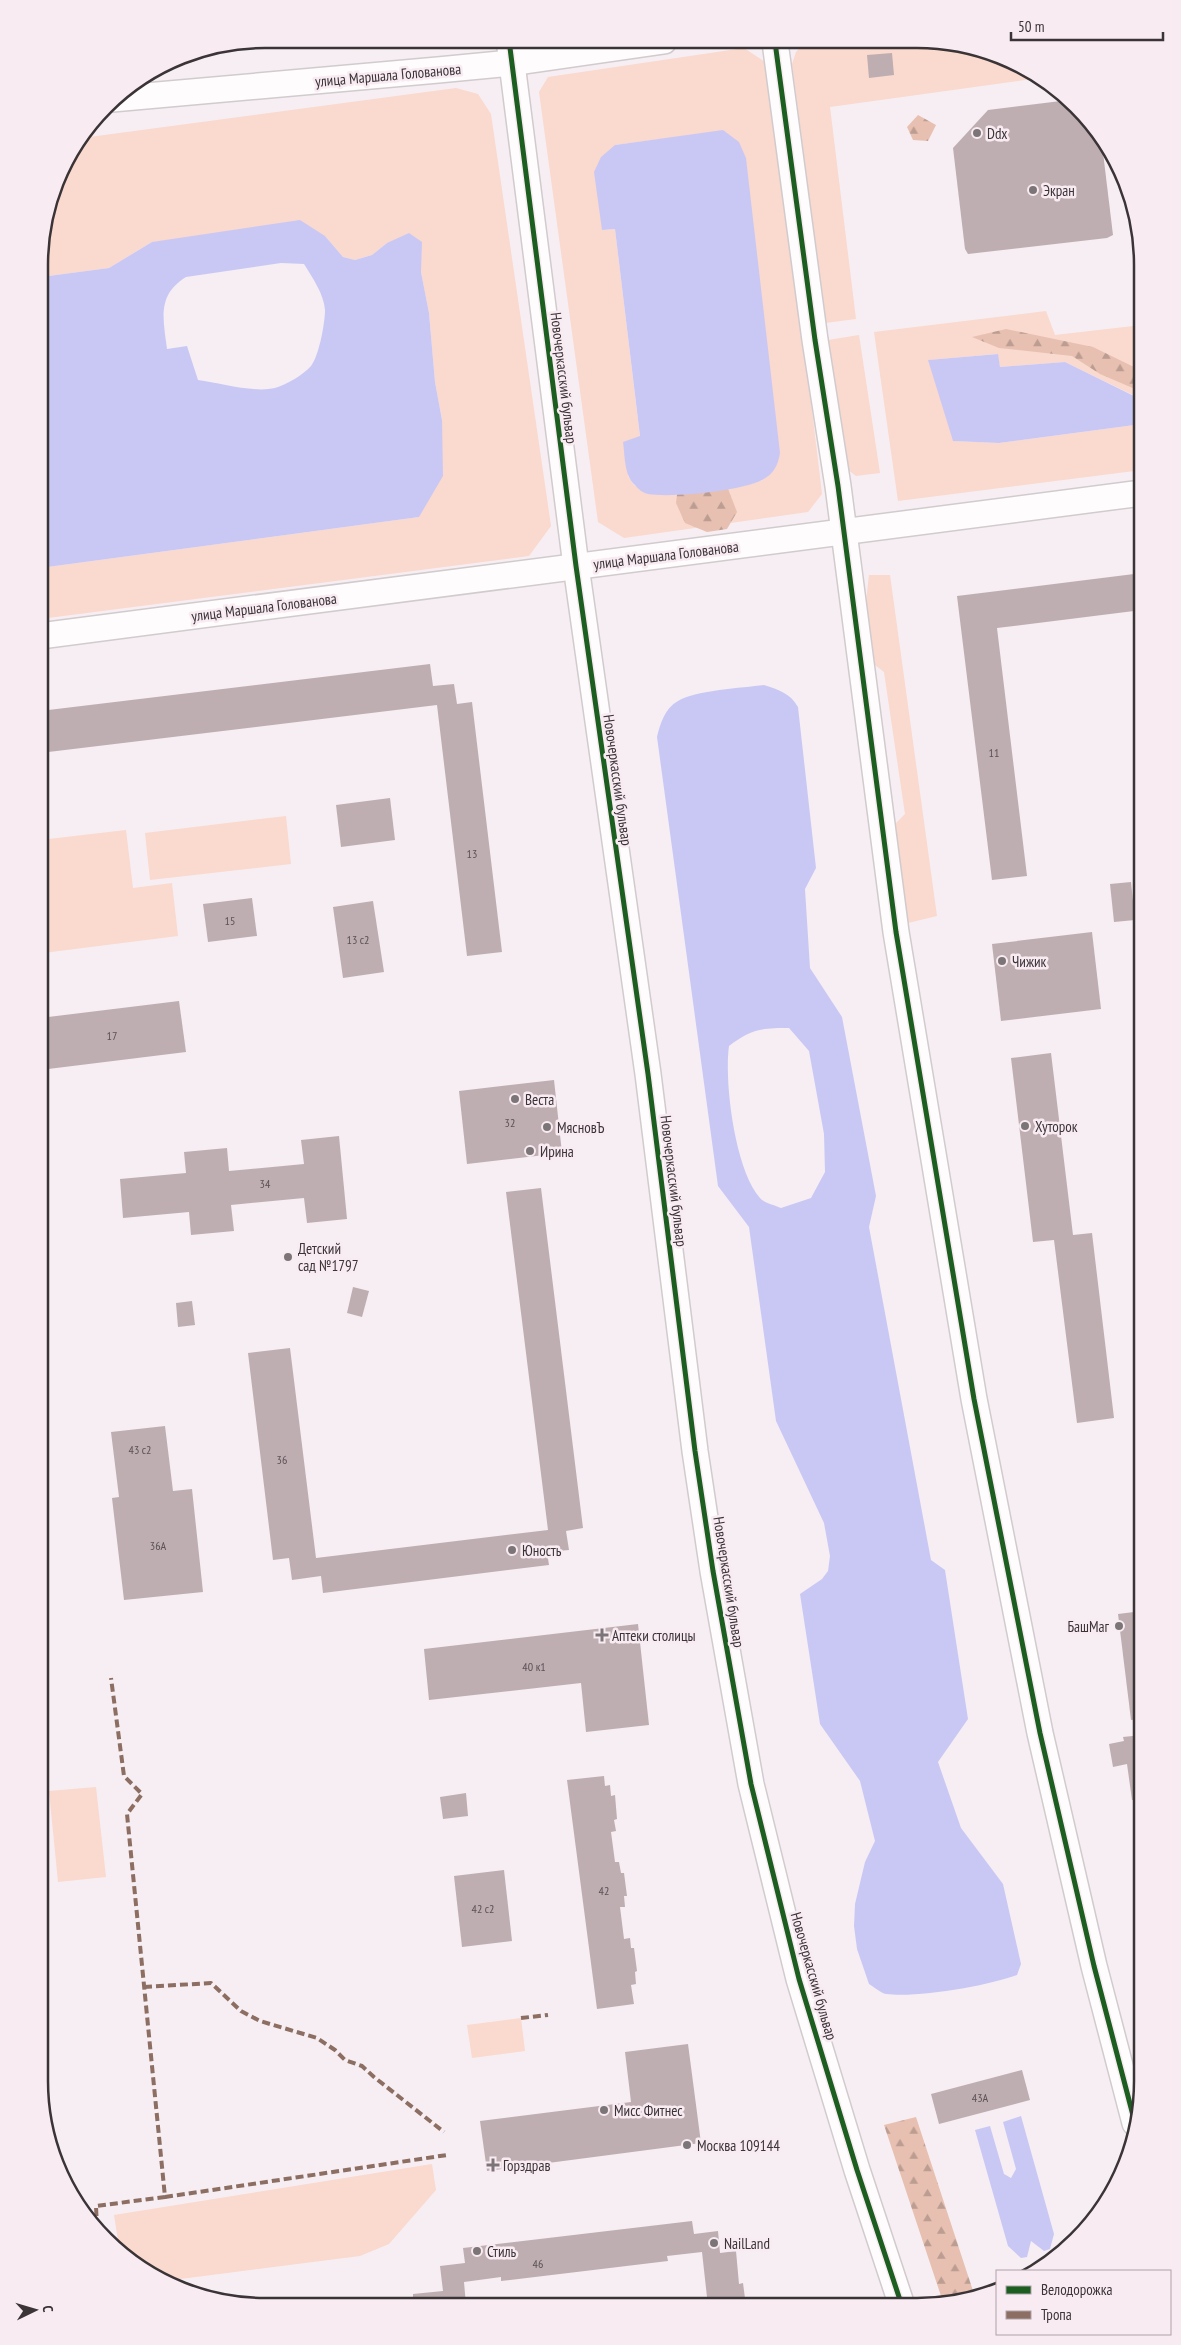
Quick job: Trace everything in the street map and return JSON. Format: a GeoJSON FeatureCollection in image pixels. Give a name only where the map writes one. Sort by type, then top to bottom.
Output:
{"type":"FeatureCollection","features":[{"type":"Feature","properties":{"kind":"street","name":"улица Маршала Голованова"},"geometry":{"type":"LineString","coordinates":[[125,97],[510,51],[556,48]]}},
{"type":"Feature","properties":{"kind":"street"},"geometry":{"type":"LineString","coordinates":[[776,48],[815,340],[844,532],[896,932],[916,1061],[985,1460],[1040,1733],[1094,1966],[1132,2110]]}},
{"type":"Feature","properties":{"kind":"street","name":"Новочеркасский бульвар"},"geometry":{"type":"LineString","coordinates":[[510,51],[576,566],[648,1074],[695,1451],[713,1571],[751,1784],[806,2003],[857,2170],[899,2298]]}},
{"type":"Feature","properties":{"kind":"street","name":"улица Маршала Голованова"},"geometry":{"type":"LineString","coordinates":[[48,635],[1134,494]]}},
{"type":"Feature","properties":{"kind":"shaded area"},"geometry":{"type":"Polygon","coordinates":[[[744,48],[771,66],[822,494],[808,512],[624,538],[598,522],[539,92],[548,77],[744,48]],[[661,139],[615,145],[602,230],[615,229],[640,437],[628,476],[633,484],[645,493],[706,492],[763,480],[661,139]]]}},
{"type":"Feature","properties":{"kind":"shaded area"},"geometry":{"type":"Polygon","coordinates":[[[800,48],[945,49],[986,59],[1029,79],[830,107],[856,319],[825,323],[792,64],[796,52],[800,48]]]}},
{"type":"Feature","properties":{"kind":"shaded area"},"geometry":{"type":"Polygon","coordinates":[[[456,88],[478,94],[491,114],[551,526],[529,556],[48,618],[48,567],[419,517],[441,441],[442,420],[435,382],[429,313],[421,272],[421,242],[387,243],[372,255],[355,260],[343,257],[325,236],[152,242],[109,268],[48,276],[49,236],[55,208],[70,169],[89,137],[456,88]]]}},
{"type":"Feature","properties":{"kind":"shaded area"},"geometry":{"type":"Polygon","coordinates":[[[1046,311],[1055,335],[1134,326],[1134,396],[1065,362],[1000,367],[997,354],[929,360],[954,441],[999,443],[1134,425],[1134,471],[898,501],[874,332],[1046,311]]]}},
{"type":"Feature","properties":{"kind":"shaded area"},"geometry":{"type":"Polygon","coordinates":[[[859,335],[880,473],[856,476],[847,469],[828,340],[859,335]]]}},
{"type":"Feature","properties":{"kind":"shaded area"},"geometry":{"type":"Polygon","coordinates":[[[869,575],[890,575],[937,916],[908,923],[894,825],[905,814],[884,672],[875,665],[866,602],[869,575]]]}},
{"type":"Feature","properties":{"kind":"shaded area"},"geometry":{"type":"Polygon","coordinates":[[[286,816],[291,864],[150,880],[145,833],[286,816]]]}},
{"type":"Feature","properties":{"kind":"shaded area"},"geometry":{"type":"Polygon","coordinates":[[[126,830],[133,888],[172,883],[178,936],[48,952],[48,839],[126,830]]]}},
{"type":"Feature","properties":{"kind":"shaded area"},"geometry":{"type":"Polygon","coordinates":[[[96,1787],[106,1877],[58,1882],[49,1791],[96,1787]]]}},
{"type":"Feature","properties":{"kind":"shaded area"},"geometry":{"type":"Polygon","coordinates":[[[521,2018],[525,2051],[472,2058],[467,2025],[521,2018]]]}},
{"type":"Feature","properties":{"kind":"shaded area"},"geometry":{"type":"Polygon","coordinates":[[[432,2164],[436,2190],[389,2244],[360,2256],[178,2279],[144,2261],[121,2244],[118,2241],[114,2215],[432,2164]]]}},
{"type":"Feature","properties":{"kind":"green space"},"geometry":{"type":"Polygon","coordinates":[[[918,115],[936,125],[928,141],[913,140],[907,127],[918,115]]]}},
{"type":"Feature","properties":{"kind":"green space"},"geometry":{"type":"Polygon","coordinates":[[[1006,329],[1093,347],[1134,367],[1134,389],[1100,374],[1072,356],[999,348],[972,337],[1006,329]]]}},
{"type":"Feature","properties":{"kind":"green space"},"geometry":{"type":"Polygon","coordinates":[[[725,481],[737,512],[727,529],[707,532],[685,523],[676,503],[678,487],[725,481]]]}},
{"type":"Feature","properties":{"kind":"green space"},"geometry":{"type":"Polygon","coordinates":[[[916,2117],[973,2290],[941,2296],[884,2125],[916,2117]]]}},
{"type":"Feature","properties":{"kind":"water"},"geometry":{"type":"Polygon","coordinates":[[[723,130],[739,142],[746,158],[780,453],[777,465],[770,475],[752,484],[706,493],[648,494],[641,491],[631,481],[626,465],[623,442],[640,436],[615,229],[602,230],[594,172],[601,157],[615,145],[723,130]]]}},
{"type":"Feature","properties":{"kind":"water"},"geometry":{"type":"Polygon","coordinates":[[[300,220],[325,236],[343,257],[355,260],[372,255],[387,243],[409,233],[422,242],[421,272],[429,313],[435,382],[442,420],[443,476],[419,517],[48,567],[48,276],[109,268],[152,242],[300,220]],[[281,263],[186,277],[170,291],[166,300],[164,327],[167,349],[187,346],[198,380],[257,389],[279,387],[308,369],[317,355],[325,310],[320,292],[304,264],[281,263]]]}},
{"type":"Feature","properties":{"kind":"water"},"geometry":{"type":"Polygon","coordinates":[[[998,354],[1000,367],[1065,362],[1134,396],[1134,425],[999,443],[953,441],[928,360],[998,354]]]}},
{"type":"Feature","properties":{"kind":"water"},"geometry":{"type":"Polygon","coordinates":[[[764,685],[788,695],[798,707],[816,868],[805,889],[810,968],[842,1017],[876,1196],[869,1227],[931,1560],[945,1570],[968,1719],[938,1762],[961,1828],[1003,1884],[1021,1964],[1017,1975],[988,1983],[934,1993],[900,1995],[886,1994],[880,1991],[869,1984],[857,1949],[854,1926],[855,1904],[865,1862],[875,1841],[860,1781],[820,1724],[800,1594],[822,1579],[828,1571],[830,1556],[824,1523],[776,1421],[749,1227],[718,1186],[657,737],[666,712],[673,704],[686,697],[732,688],[764,685]],[[771,1028],[750,1033],[729,1046],[728,1081],[730,1103],[733,1125],[744,1168],[751,1185],[760,1198],[767,1203],[781,1208],[811,1198],[825,1172],[824,1134],[809,1051],[789,1028],[771,1028]]]}},
{"type":"Feature","properties":{"kind":"water"},"geometry":{"type":"Polygon","coordinates":[[[1021,2116],[1054,2234],[1050,2249],[1044,2251],[1031,2241],[1027,2257],[1021,2258],[1008,2246],[975,2130],[990,2126],[1004,2174],[1011,2178],[1016,2169],[1003,2122],[1021,2116]]]}},
{"type":"Feature","properties":{"kind":"building"},"geometry":{"type":"Polygon","coordinates":[[[892,53],[894,75],[869,78],[867,55],[892,53]]]}},
{"type":"Feature","properties":{"kind":"building","name":"Экран"},"geometry":{"type":"Polygon","coordinates":[[[1060,101],[1080,121],[1103,155],[1113,235],[1107,238],[968,254],[965,249],[953,148],[988,110],[1060,101]]]}},
{"type":"Feature","properties":{"kind":"building"},"geometry":{"type":"Polygon","coordinates":[[[1134,574],[1134,611],[997,628],[1027,876],[992,880],[957,596],[1134,574]]]}},
{"type":"Feature","properties":{"kind":"building"},"geometry":{"type":"Polygon","coordinates":[[[430,664],[433,686],[454,684],[457,704],[472,702],[502,952],[467,956],[437,705],[48,752],[48,710],[430,664]]]}},
{"type":"Feature","properties":{"kind":"building"},"geometry":{"type":"Polygon","coordinates":[[[390,798],[395,840],[341,847],[336,805],[390,798]]]}},
{"type":"Feature","properties":{"kind":"building"},"geometry":{"type":"Polygon","coordinates":[[[1131,882],[1134,920],[1114,922],[1110,884],[1131,882]]]}},
{"type":"Feature","properties":{"kind":"building"},"geometry":{"type":"Polygon","coordinates":[[[252,898],[257,936],[208,942],[203,904],[252,898]]]}},
{"type":"Feature","properties":{"kind":"building"},"geometry":{"type":"Polygon","coordinates":[[[373,901],[384,972],[343,978],[333,907],[373,901]]]}},
{"type":"Feature","properties":{"kind":"building"},"geometry":{"type":"Polygon","coordinates":[[[1092,932],[1101,1009],[1001,1021],[992,944],[1092,932]]]}},
{"type":"Feature","properties":{"kind":"building"},"geometry":{"type":"Polygon","coordinates":[[[179,1001],[186,1052],[48,1069],[48,1017],[179,1001]]]}},
{"type":"Feature","properties":{"kind":"building"},"geometry":{"type":"Polygon","coordinates":[[[1051,1053],[1073,1235],[1092,1233],[1114,1418],[1077,1423],[1054,1240],[1033,1242],[1011,1058],[1051,1053]]]}},
{"type":"Feature","properties":{"kind":"building"},"geometry":{"type":"Polygon","coordinates":[[[554,1080],[562,1153],[467,1164],[459,1091],[554,1080]]]}},
{"type":"Feature","properties":{"kind":"building"},"geometry":{"type":"Polygon","coordinates":[[[339,1136],[347,1219],[307,1223],[304,1198],[231,1205],[234,1231],[191,1235],[189,1212],[123,1218],[120,1179],[186,1173],[184,1152],[227,1148],[229,1171],[304,1164],[301,1140],[339,1136]]]}},
{"type":"Feature","properties":{"kind":"building"},"geometry":{"type":"Polygon","coordinates":[[[541,1188],[583,1528],[566,1531],[569,1550],[547,1552],[549,1565],[323,1593],[321,1576],[292,1580],[289,1558],[273,1560],[248,1353],[290,1348],[316,1558],[548,1530],[506,1192],[541,1188]]]}},
{"type":"Feature","properties":{"kind":"building"},"geometry":{"type":"Polygon","coordinates":[[[353,1287],[369,1291],[362,1317],[347,1313],[353,1287]]]}},
{"type":"Feature","properties":{"kind":"building"},"geometry":{"type":"Polygon","coordinates":[[[192,1301],[195,1325],[178,1327],[176,1303],[192,1301]]]}},
{"type":"Feature","properties":{"kind":"building"},"geometry":{"type":"Polygon","coordinates":[[[165,1426],[173,1491],[192,1489],[203,1592],[124,1600],[112,1498],[119,1497],[111,1432],[165,1426]]]}},
{"type":"Feature","properties":{"kind":"building"},"geometry":{"type":"Polygon","coordinates":[[[1134,1612],[1134,1720],[1131,1720],[1118,1614],[1134,1612]]]}},
{"type":"Feature","properties":{"kind":"building"},"geometry":{"type":"Polygon","coordinates":[[[638,1624],[649,1725],[586,1732],[581,1683],[429,1700],[424,1649],[638,1624]]]}},
{"type":"Feature","properties":{"kind":"building"},"geometry":{"type":"Polygon","coordinates":[[[1134,1736],[1134,1800],[1132,1800],[1127,1764],[1113,1767],[1109,1744],[1124,1741],[1123,1737],[1134,1736]]]}},
{"type":"Feature","properties":{"kind":"building"},"geometry":{"type":"Polygon","coordinates":[[[604,1776],[605,1786],[610,1785],[611,1796],[615,1795],[617,1819],[614,1820],[616,1831],[611,1832],[615,1862],[619,1862],[621,1873],[624,1873],[627,1896],[624,1896],[625,1907],[620,1907],[624,1939],[630,1938],[631,1948],[634,1948],[637,1971],[635,1972],[636,1984],[631,1985],[634,2004],[597,2009],[567,1780],[604,1776]]]}},
{"type":"Feature","properties":{"kind":"building"},"geometry":{"type":"Polygon","coordinates":[[[466,1793],[468,1816],[443,1819],[440,1797],[466,1793]]]}},
{"type":"Feature","properties":{"kind":"building"},"geometry":{"type":"Polygon","coordinates":[[[504,1870],[512,1941],[462,1947],[454,1876],[504,1870]]]}},
{"type":"Feature","properties":{"kind":"building"},"geometry":{"type":"Polygon","coordinates":[[[688,2044],[701,2143],[487,2171],[480,2121],[631,2102],[625,2052],[688,2044]]]}},
{"type":"Feature","properties":{"kind":"building"},"geometry":{"type":"Polygon","coordinates":[[[1022,2070],[1030,2100],[939,2124],[931,2094],[1022,2070]]]}},
{"type":"Feature","properties":{"kind":"building"},"geometry":{"type":"Polygon","coordinates":[[[692,2221],[694,2234],[718,2231],[720,2253],[736,2251],[739,2284],[743,2283],[745,2298],[707,2298],[702,2252],[667,2256],[668,2261],[501,2281],[501,2277],[464,2282],[465,2298],[413,2298],[413,2294],[443,2291],[440,2266],[465,2263],[463,2248],[692,2221]]]}},
{"type":"Feature","properties":{"kind":"marked path"},"geometry":{"type":"LineString","coordinates":[[97,2219],[96,2206],[165,2197],[127,1814],[142,1794],[124,1776],[111,1678]]}},
{"type":"Feature","properties":{"kind":"marked path"},"geometry":{"type":"LineString","coordinates":[[144,1987],[211,1983],[241,2011],[260,2021],[317,2038],[335,2050],[345,2060],[362,2066],[444,2132]]}},
{"type":"Feature","properties":{"kind":"marked path"},"geometry":{"type":"LineString","coordinates":[[521,2018],[548,2015]]}},
{"type":"Feature","properties":{"kind":"marked path"},"geometry":{"type":"LineString","coordinates":[[165,2197],[447,2155]]}},
{"type":"Feature","properties":{"kind":"cycle path"},"geometry":{"type":"LineString","coordinates":[[510,48],[576,566],[648,1074],[695,1451],[713,1571],[751,1784],[799,1979],[857,2170],[899,2298]]}},
{"type":"Feature","properties":{"kind":"cycle path"},"geometry":{"type":"LineString","coordinates":[[776,48],[815,340],[838,486],[896,932],[974,1399],[1040,1733],[1094,1966],[1132,2110]]}},
{"type":"Feature","properties":{"kind":"place","name":"Ddx"},"geometry":{"type":"Point","coordinates":[977,133]}},
{"type":"Feature","properties":{"kind":"place","name":"Экран"},"geometry":{"type":"Point","coordinates":[1033,190]}},
{"type":"Feature","properties":{"kind":"place","name":"Чижик"},"geometry":{"type":"Point","coordinates":[1002,961]}},
{"type":"Feature","properties":{"kind":"place","name":"Веста"},"geometry":{"type":"Point","coordinates":[515,1099]}},
{"type":"Feature","properties":{"kind":"place","name":"Хуторок"},"geometry":{"type":"Point","coordinates":[1025,1126]}},
{"type":"Feature","properties":{"kind":"place","name":"МясновЪ"},"geometry":{"type":"Point","coordinates":[547,1127]}},
{"type":"Feature","properties":{"kind":"place","name":"Ирина"},"geometry":{"type":"Point","coordinates":[530,1151]}},
{"type":"Feature","properties":{"kind":"place","name":"Детский сад №1797"},"geometry":{"type":"Point","coordinates":[288,1257]}},
{"type":"Feature","properties":{"kind":"place","name":"Юность"},"geometry":{"type":"Point","coordinates":[512,1550]}},
{"type":"Feature","properties":{"kind":"place","name":"БашМаг"},"geometry":{"type":"Point","coordinates":[1119,1626]}},
{"type":"Feature","properties":{"kind":"place","name":"Аптеки столицы"},"geometry":{"type":"Point","coordinates":[602,1635]}},
{"type":"Feature","properties":{"kind":"place","name":"Мисс Фитнес"},"geometry":{"type":"Point","coordinates":[604,2110]}},
{"type":"Feature","properties":{"kind":"place","name":"Москва 109144"},"geometry":{"type":"Point","coordinates":[687,2145]}},
{"type":"Feature","properties":{"kind":"place","name":"Горздрав"},"geometry":{"type":"Point","coordinates":[493,2165]}},
{"type":"Feature","properties":{"kind":"place","name":"NailLand"},"geometry":{"type":"Point","coordinates":[714,2243]}},
{"type":"Feature","properties":{"kind":"place","name":"Стиль"},"geometry":{"type":"Point","coordinates":[477,2251]}}]}
